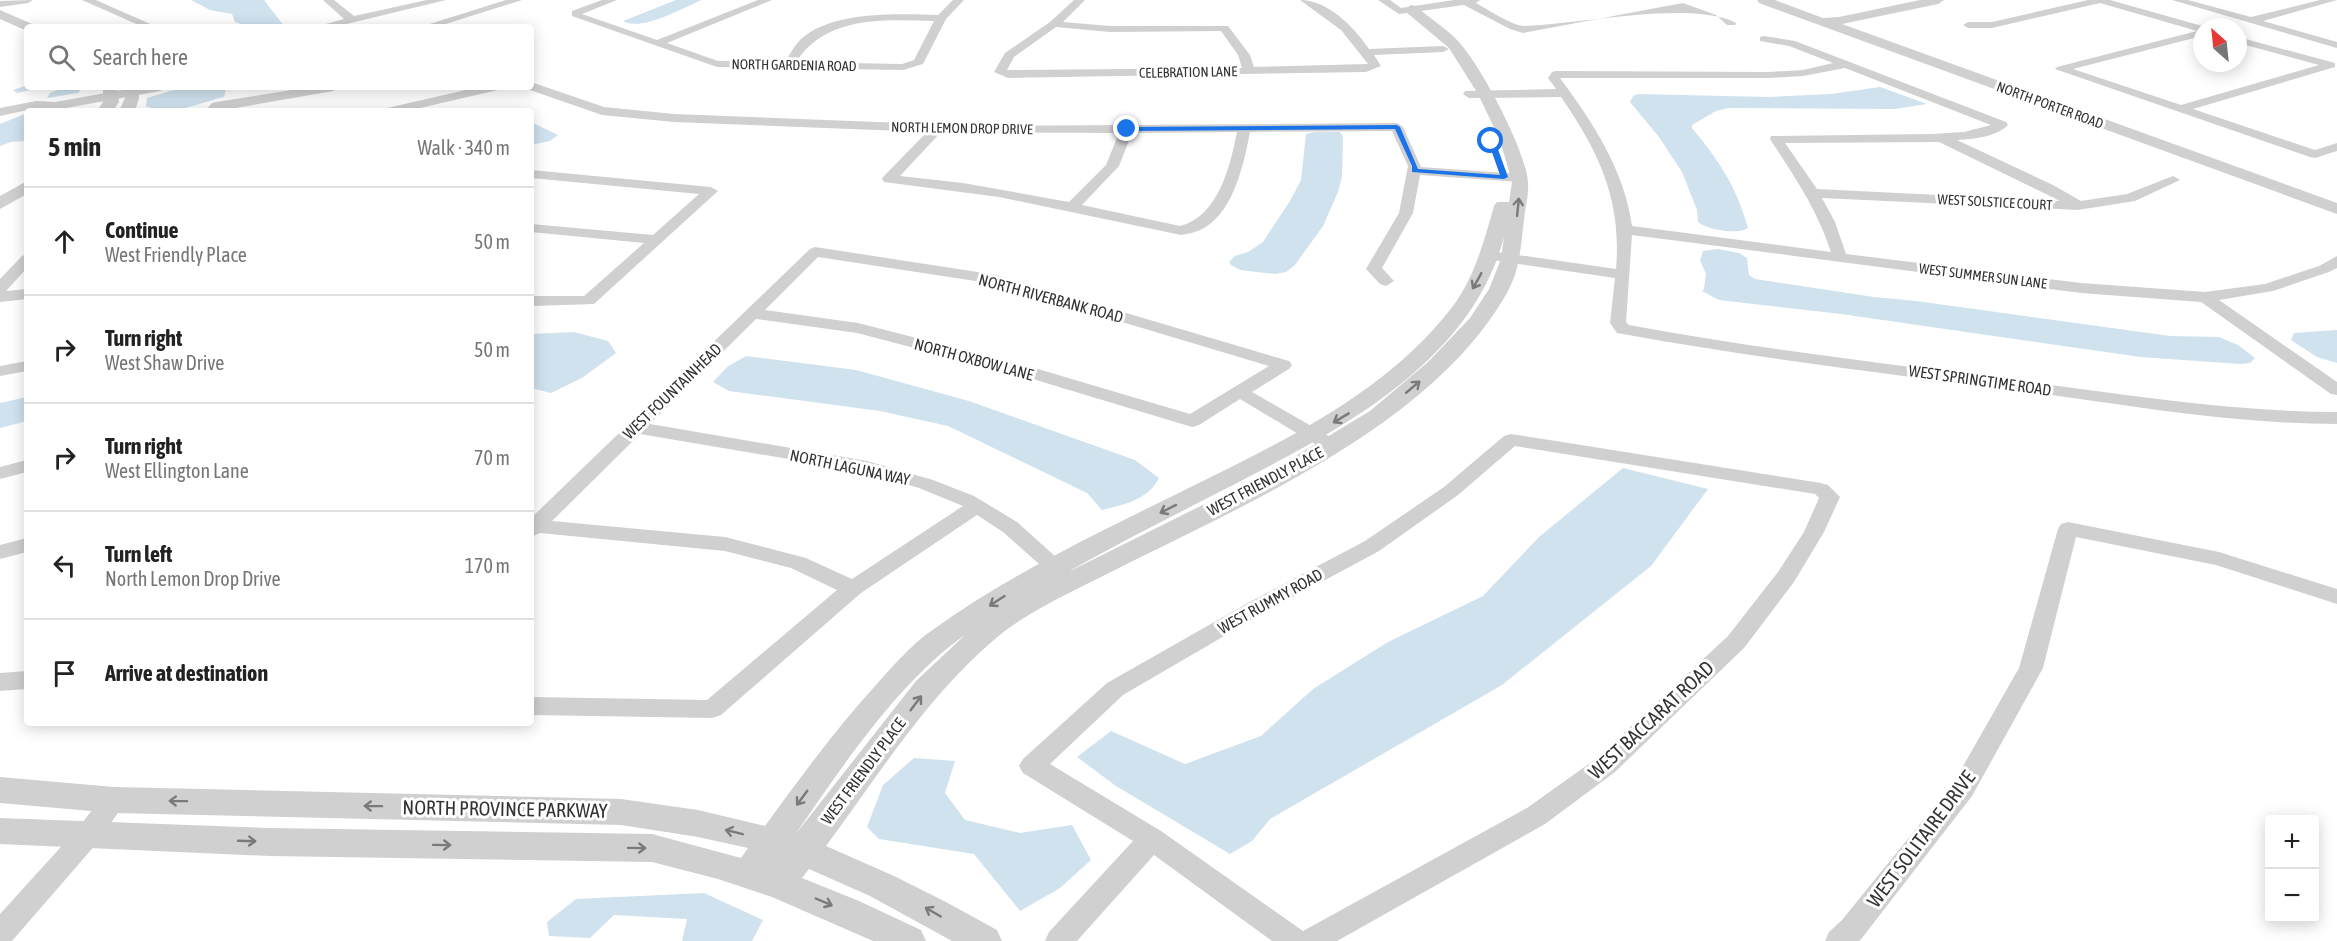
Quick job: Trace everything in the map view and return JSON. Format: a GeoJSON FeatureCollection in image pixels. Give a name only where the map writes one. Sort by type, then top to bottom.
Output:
{"type":"FeatureCollection","features":[{"type":"Feature","properties":{"kind":"street"},"geometry":{"type":"LineString","coordinates":[[0,2],[28,0]]}},
{"type":"Feature","properties":{"kind":"street"},"geometry":{"type":"LineString","coordinates":[[87,0],[145,24]]}},
{"type":"Feature","properties":{"kind":"street"},"geometry":{"type":"LineString","coordinates":[[328,0],[352,20]]}},
{"type":"Feature","properties":{"kind":"street","name":"NORTH GARDENIA ROAD"},"geometry":{"type":"LineString","coordinates":[[612,0],[576,13],[577,16],[717,64],[914,65],[919,62],[941,18]]}},
{"type":"Feature","properties":{"kind":"street"},"geometry":{"type":"LineString","coordinates":[[658,43],[767,0]]}},
{"type":"Feature","properties":{"kind":"street"},"geometry":{"type":"LineString","coordinates":[[788,65],[807,40],[828,28],[859,20],[893,17],[941,18],[959,0]]}},
{"type":"Feature","properties":{"kind":"street"},"geometry":{"type":"LineString","coordinates":[[1054,24],[1080,0]]}},
{"type":"Feature","properties":{"kind":"street"},"geometry":{"type":"LineString","coordinates":[[1305,0],[1338,21],[1354,35],[1367,52],[1443,49]]}},
{"type":"Feature","properties":{"kind":"street"},"geometry":{"type":"LineString","coordinates":[[1397,5],[1469,1],[1523,30],[1684,0],[1720,12],[1731,23]]}},
{"type":"Feature","properties":{"kind":"street","name":"NORTH PORTER ROAD"},"geometry":{"type":"LineString","coordinates":[[1763,0],[2337,209]]}},
{"type":"Feature","properties":{"kind":"street","name":"NORTH PORTER ROAD"},"geometry":{"type":"LineString","coordinates":[[1779,0],[2337,199]]}},
{"type":"Feature","properties":{"kind":"street"},"geometry":{"type":"LineString","coordinates":[[1817,20],[1839,21],[1938,0]]}},
{"type":"Feature","properties":{"kind":"street"},"geometry":{"type":"LineString","coordinates":[[1968,25],[1992,25],[2100,0],[2193,28]]}},
{"type":"Feature","properties":{"kind":"street"},"geometry":{"type":"LineString","coordinates":[[2177,0],[2337,45]]}},
{"type":"Feature","properties":{"kind":"street"},"geometry":{"type":"LineString","coordinates":[[2251,20],[2332,0]]}},
{"type":"Feature","properties":{"kind":"street"},"geometry":{"type":"LineString","coordinates":[[334,24],[438,1],[473,17]]}},
{"type":"Feature","properties":{"kind":"street"},"geometry":{"type":"LineString","coordinates":[[453,24],[520,2]]}},
{"type":"Feature","properties":{"kind":"street","name":"WEST FRIENDLY PLACE"},"geometry":{"type":"LineString","coordinates":[[1397,5],[1443,49],[1477,94]]}},
{"type":"Feature","properties":{"kind":"street","name":"WEST FRIENDLY PLACE"},"geometry":{"type":"LineString","coordinates":[[763,879],[787,846],[926,689],[993,626],[1063,574],[1276,478],[1417,359],[1455,315],[1476,283],[1500,257],[1499,235],[1506,185],[1512,177],[1491,141],[1477,94],[1454,45],[1397,5]]}},
{"type":"Feature","properties":{"kind":"street"},"geometry":{"type":"LineString","coordinates":[[0,14],[6,20],[24,26]]}},
{"type":"Feature","properties":{"kind":"street"},"geometry":{"type":"LineString","coordinates":[[439,24],[473,17]]}},
{"type":"Feature","properties":{"kind":"street"},"geometry":{"type":"LineString","coordinates":[[1054,24],[1110,29],[1224,28],[1244,55],[1249,71]]}},
{"type":"Feature","properties":{"kind":"street","name":"CELEBRATION LANE"},"geometry":{"type":"LineString","coordinates":[[1054,24],[1009,55],[1000,72],[1008,75],[1366,69],[1375,66],[1367,52]]}},
{"type":"Feature","properties":{"kind":"street"},"geometry":{"type":"LineString","coordinates":[[0,29],[24,40]]}},
{"type":"Feature","properties":{"kind":"street"},"geometry":{"type":"LineString","coordinates":[[2193,33],[2061,69],[2315,154],[2337,147]]}},
{"type":"Feature","properties":{"kind":"street"},"geometry":{"type":"LineString","coordinates":[[1764,39],[1791,43],[2002,125],[1998,129],[1974,135],[1942,138],[1776,139],[1814,193],[1828,222],[1840,257]]}},
{"type":"Feature","properties":{"kind":"street"},"geometry":{"type":"LineString","coordinates":[[2247,42],[2334,66]]}},
{"type":"Feature","properties":{"kind":"street"},"geometry":{"type":"LineString","coordinates":[[1500,257],[1622,274],[1625,230],[1609,165],[1554,78],[1557,74],[1769,75],[1803,73],[1847,64]]}},
{"type":"Feature","properties":{"kind":"street"},"geometry":{"type":"LineString","coordinates":[[2180,109],[2334,66]]}},
{"type":"Feature","properties":{"kind":"street","name":"NORTH LEMON DROP DRIVE"},"geometry":{"type":"LineString","coordinates":[[534,87],[602,111],[634,115],[938,128],[1397,127],[1415,166],[1414,171]]}},
{"type":"Feature","properties":{"kind":"street"},"geometry":{"type":"LineString","coordinates":[[128,108],[132,90]]}},
{"type":"Feature","properties":{"kind":"street"},"geometry":{"type":"LineString","coordinates":[[214,108],[316,90]]}},
{"type":"Feature","properties":{"kind":"street"},"geometry":{"type":"LineString","coordinates":[[404,108],[481,90]]}},
{"type":"Feature","properties":{"kind":"street"},"geometry":{"type":"LineString","coordinates":[[25,108],[55,106],[111,91]]}},
{"type":"Feature","properties":{"kind":"street"},"geometry":{"type":"LineString","coordinates":[[106,108],[111,91]]}},
{"type":"Feature","properties":{"kind":"street"},"geometry":{"type":"LineString","coordinates":[[1477,94],[1565,93]]}},
{"type":"Feature","properties":{"kind":"street"},"geometry":{"type":"LineString","coordinates":[[0,112],[24,108]]}},
{"type":"Feature","properties":{"kind":"street"},"geometry":{"type":"LineString","coordinates":[[938,128],[889,179],[928,182],[1073,206],[1181,231],[1200,224],[1216,209],[1238,161],[1244,128]]}},
{"type":"Feature","properties":{"kind":"street"},"geometry":{"type":"LineString","coordinates":[[1073,206],[1112,166],[1127,129]]}},
{"type":"Feature","properties":{"kind":"street"},"geometry":{"type":"LineString","coordinates":[[1942,138],[2048,188],[2078,206]]}},
{"type":"Feature","properties":{"kind":"street"},"geometry":{"type":"LineString","coordinates":[[1386,281],[1374,268],[1406,213],[1414,171],[1512,177]]}},
{"type":"Feature","properties":{"kind":"street"},"geometry":{"type":"LineString","coordinates":[[534,174],[711,191],[588,301],[534,301]]}},
{"type":"Feature","properties":{"kind":"street","name":"WEST SOLSTICE COURT"},"geometry":{"type":"LineString","coordinates":[[1814,193],[2078,206],[2130,198],[2173,180]]}},
{"type":"Feature","properties":{"kind":"street"},"geometry":{"type":"LineString","coordinates":[[0,192],[24,181]]}},
{"type":"Feature","properties":{"kind":"street"},"geometry":{"type":"LineString","coordinates":[[0,204],[24,181]]}},
{"type":"Feature","properties":{"kind":"street"},"geometry":{"type":"LineString","coordinates":[[534,228],[657,240]]}},
{"type":"Feature","properties":{"kind":"street","name":"WEST SUMMER SUN LANE"},"geometry":{"type":"LineString","coordinates":[[1625,230],[2080,288],[2205,297],[2266,288],[2324,269],[2337,261]]}},
{"type":"Feature","properties":{"kind":"street","name":"WEST FOUNTAINHEAD"},"geometry":{"type":"LineString","coordinates":[[534,527],[815,252]]}},
{"type":"Feature","properties":{"kind":"street","name":"NORTH RIVERBANK ROAD"},"geometry":{"type":"LineString","coordinates":[[815,252],[997,280],[1283,365],[1240,392]]}},
{"type":"Feature","properties":{"kind":"street"},"geometry":{"type":"LineString","coordinates":[[0,289],[24,262]]}},
{"type":"Feature","properties":{"kind":"street","name":"WEST SPRINGTIME ROAD"},"geometry":{"type":"LineString","coordinates":[[1622,274],[1618,323],[1623,329],[1716,346],[2158,404],[2280,418],[2337,418]]}},
{"type":"Feature","properties":{"kind":"street"},"geometry":{"type":"LineString","coordinates":[[0,297],[24,294]]}},
{"type":"Feature","properties":{"kind":"street"},"geometry":{"type":"LineString","coordinates":[[2205,297],[2337,390]]}},
{"type":"Feature","properties":{"kind":"street","name":"NORTH OXBOW LANE"},"geometry":{"type":"LineString","coordinates":[[752,313],[858,328],[1032,373],[1192,422],[1240,392]]}},
{"type":"Feature","properties":{"kind":"street"},"geometry":{"type":"LineString","coordinates":[[0,371],[24,367]]}},
{"type":"Feature","properties":{"kind":"street"},"geometry":{"type":"LineString","coordinates":[[1240,392],[1322,441]]}},
{"type":"Feature","properties":{"kind":"street","name":"NORTH LAGUNA WAY"},"geometry":{"type":"LineString","coordinates":[[635,427],[867,467],[926,484],[977,506],[1010,527],[1063,574]]}},
{"type":"Feature","properties":{"kind":"street","name":"WEST BACCARAT ROAD"},"geometry":{"type":"LineString","coordinates":[[1311,941],[1536,816],[1606,765],[1736,642],[1779,586],[1828,505],[1830,497],[1821,489],[1511,440]]}},
{"type":"Feature","properties":{"kind":"street","name":"WEST RUMMY ROAD"},"geometry":{"type":"LineString","coordinates":[[1152,839],[1032,766],[1115,689],[1254,609],[1372,546],[1451,491],[1511,440]]}},
{"type":"Feature","properties":{"kind":"street"},"geometry":{"type":"LineString","coordinates":[[0,473],[24,467]]}},
{"type":"Feature","properties":{"kind":"street"},"geometry":{"type":"LineString","coordinates":[[534,706],[712,709],[853,588],[977,506]]}},
{"type":"Feature","properties":{"kind":"street"},"geometry":{"type":"LineString","coordinates":[[534,528],[725,544],[798,563],[853,588]]}},
{"type":"Feature","properties":{"kind":"street","name":"WEST SOLITAIRE DRIVE"},"geometry":{"type":"LineString","coordinates":[[1839,941],[1852,929],[1963,789],[2031,668],[2068,529],[2219,559],[2337,597]]}},
{"type":"Feature","properties":{"kind":"street"},"geometry":{"type":"LineString","coordinates":[[0,552],[24,545]]}},
{"type":"Feature","properties":{"kind":"street","name":"NORTH PROVINCE PARKWAY"},"geometry":{"type":"LineString","coordinates":[[0,790],[114,800],[621,812],[699,823],[787,846],[902,894],[984,941]]}},
{"type":"Feature","properties":{"kind":"street"},"geometry":{"type":"LineString","coordinates":[[0,934],[88,835],[114,800]]}},
{"type":"Feature","properties":{"kind":"street"},"geometry":{"type":"LineString","coordinates":[[0,831],[270,842],[652,848],[695,858],[763,879],[879,926],[908,941]]}},
{"type":"Feature","properties":{"kind":"street"},"geometry":{"type":"LineString","coordinates":[[1059,941],[1152,839],[1295,941]]}},
{"type":"Feature","properties":{"kind":"water"},"geometry":{"type":"Polygon","coordinates":[[[191,0],[264,0],[282,24],[240,24],[235,22],[232,14],[210,10],[191,0]]]}},
{"type":"Feature","properties":{"kind":"water"},"geometry":{"type":"Polygon","coordinates":[[[676,0],[702,0],[651,21],[631,24],[623,21],[676,0]]]}},
{"type":"Feature","properties":{"kind":"water"},"geometry":{"type":"Polygon","coordinates":[[[24,86],[24,90],[30,90],[17,93],[13,90],[24,86]]]}},
{"type":"Feature","properties":{"kind":"water"},"geometry":{"type":"Polygon","coordinates":[[[1880,87],[1927,104],[1895,109],[1729,108],[1716,111],[1692,125],[1726,175],[1738,199],[1748,228],[1737,231],[1716,229],[1698,222],[1697,210],[1682,172],[1659,137],[1630,102],[1633,96],[1638,94],[1768,97],[1831,94],[1880,87]]]}},
{"type":"Feature","properties":{"kind":"water"},"geometry":{"type":"Polygon","coordinates":[[[58,90],[80,90],[78,93],[47,98],[50,93],[58,90]]]}},
{"type":"Feature","properties":{"kind":"water"},"geometry":{"type":"Polygon","coordinates":[[[174,90],[226,90],[224,97],[185,108],[153,108],[146,106],[147,98],[174,90]]]}},
{"type":"Feature","properties":{"kind":"water"},"geometry":{"type":"Polygon","coordinates":[[[24,114],[24,141],[0,146],[0,124],[24,114]]]}},
{"type":"Feature","properties":{"kind":"water"},"geometry":{"type":"Polygon","coordinates":[[[534,123],[558,135],[550,141],[534,144],[534,123]]]}},
{"type":"Feature","properties":{"kind":"water"},"geometry":{"type":"Polygon","coordinates":[[[1340,132],[1343,137],[1342,177],[1323,226],[1295,265],[1286,272],[1275,274],[1240,270],[1231,265],[1229,262],[1235,256],[1248,252],[1263,242],[1290,201],[1301,180],[1306,134],[1340,132]]]}},
{"type":"Feature","properties":{"kind":"water"},"geometry":{"type":"Polygon","coordinates":[[[1718,249],[1739,253],[1747,258],[1749,275],[1755,279],[2170,336],[2219,337],[2238,345],[2255,358],[2250,363],[2240,364],[2141,357],[1841,314],[1719,300],[1702,291],[1706,274],[1700,260],[1703,251],[1718,249]]]}},
{"type":"Feature","properties":{"kind":"water"},"geometry":{"type":"Polygon","coordinates":[[[2337,330],[2337,363],[2317,357],[2291,340],[2294,333],[2337,330]]]}},
{"type":"Feature","properties":{"kind":"water"},"geometry":{"type":"Polygon","coordinates":[[[574,332],[608,341],[616,353],[582,378],[551,393],[534,389],[534,334],[574,332]]]}},
{"type":"Feature","properties":{"kind":"water"},"geometry":{"type":"Polygon","coordinates":[[[746,356],[856,370],[969,401],[1135,460],[1159,478],[1149,491],[1135,500],[1102,510],[1087,493],[948,426],[880,411],[729,391],[713,382],[727,367],[746,356]]]}},
{"type":"Feature","properties":{"kind":"water"},"geometry":{"type":"Polygon","coordinates":[[[24,398],[24,422],[0,428],[0,403],[24,398]]]}},
{"type":"Feature","properties":{"kind":"water"},"geometry":{"type":"Polygon","coordinates":[[[1623,468],[1708,489],[1651,566],[1502,685],[1270,819],[1252,841],[1230,854],[1116,786],[1077,757],[1111,731],[1185,764],[1261,736],[1313,689],[1388,642],[1483,596],[1539,537],[1623,468]]]}},
{"type":"Feature","properties":{"kind":"water"},"geometry":{"type":"Polygon","coordinates":[[[914,758],[955,761],[945,793],[965,820],[1020,833],[1072,825],[1091,860],[1060,888],[1020,911],[974,854],[879,839],[867,827],[883,785],[914,758]]]}},
{"type":"Feature","properties":{"kind":"water"},"geometry":{"type":"Polygon","coordinates":[[[704,893],[763,920],[752,941],[682,941],[687,919],[614,915],[590,938],[549,936],[547,922],[576,899],[704,893]]]}},
{"type":"Feature","properties":{"kind":"route"},"geometry":{"type":"LineString","coordinates":[[1127,129],[1397,127],[1415,166],[1414,171],[1504,177],[1491,141]]}}]}
